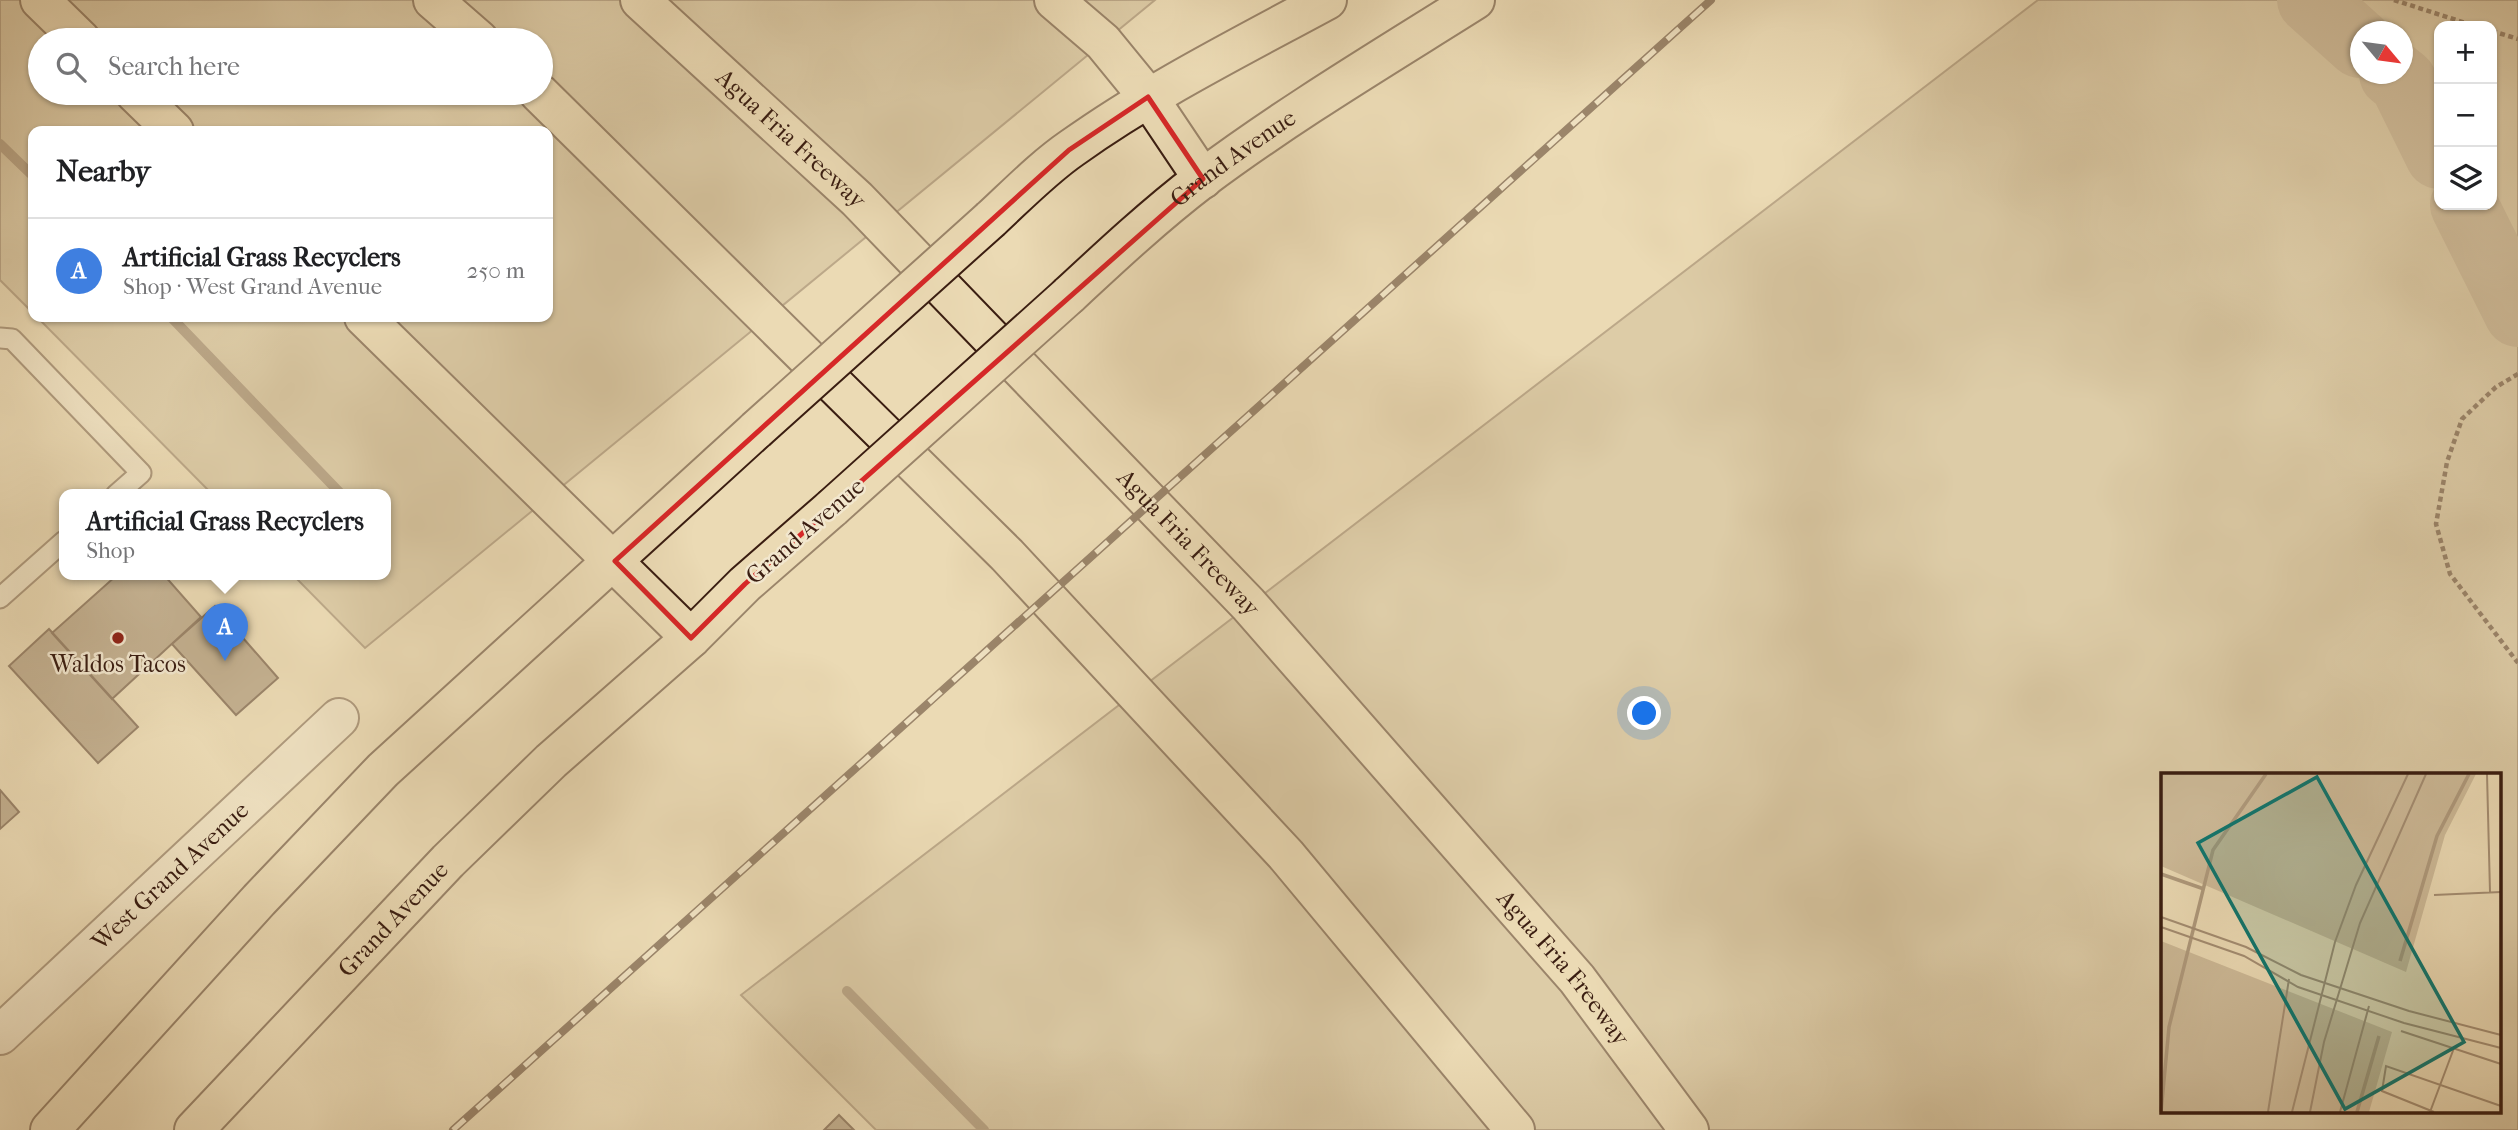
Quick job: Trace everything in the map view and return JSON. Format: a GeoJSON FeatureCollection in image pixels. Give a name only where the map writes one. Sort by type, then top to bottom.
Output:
{"type":"FeatureCollection","features":[{"type":"Feature","properties":{"kind":"highway"},"geometry":{"type":"LineString","coordinates":[[40,0],[68,28]]}},
{"type":"Feature","properties":{"kind":"highway"},"geometry":{"type":"LineString","coordinates":[[433,0],[465,28]]}},
{"type":"Feature","properties":{"kind":"highway","name":"Agua Fria Freeway"},"geometry":{"type":"LineString","coordinates":[[640,0],[857,199],[1248,604],[1577,979],[1689,1130]]}},
{"type":"Feature","properties":{"kind":"highway"},"geometry":{"type":"LineString","coordinates":[[1054,0],[1103,42],[1149,97],[1203,179]]}},
{"type":"Feature","properties":{"kind":"highway"},"geometry":{"type":"LineString","coordinates":[[50,1130],[259,900],[383,770],[991,219],[1069,150],[1149,97],[1216,57],[1327,0]]}},
{"type":"Feature","properties":{"kind":"highway","name":"Grand Avenue"},"geometry":{"type":"LineString","coordinates":[[194,1130],[448,861],[551,761],[691,638],[745,584],[1146,224],[1203,179],[1291,117],[1475,0]]}},
{"type":"Feature","properties":{"kind":"highway"},"geometry":{"type":"LineString","coordinates":[[147,105],[169,126]]}},
{"type":"Feature","properties":{"kind":"highway"},"geometry":{"type":"LineString","coordinates":[[551,105],[1007,555],[1286,855],[1515,1130]]}},
{"type":"Feature","properties":{"kind":"highway"},"geometry":{"type":"LineString","coordinates":[[369,322],[691,638]]}},
{"type":"Feature","properties":{"kind":"street","name":"West Grand Avenue"},"geometry":{"type":"LineString","coordinates":[[1,1033],[339,718]]}},
{"type":"Feature","properties":{"kind":"lane"},"geometry":{"type":"LineString","coordinates":[[0,338],[12,339],[141,473],[123,489]]}},
{"type":"Feature","properties":{"kind":"lane"},"geometry":{"type":"LineString","coordinates":[[0,598],[59,545]]}},
{"type":"Feature","properties":{"kind":"path"},"geometry":{"type":"LineString","coordinates":[[2394,0],[2459,21]]}},
{"type":"Feature","properties":{"kind":"path"},"geometry":{"type":"LineString","coordinates":[[2497,33],[2518,39]]}},
{"type":"Feature","properties":{"kind":"path"},"geometry":{"type":"LineString","coordinates":[[2518,374],[2496,387],[2462,419],[2447,462],[2436,524],[2450,574],[2518,663]]}},
{"type":"Feature","properties":{"kind":"highlighted area"},"geometry":{"type":"Polygon","coordinates":[[[1148,97],[1203,179],[745,584],[691,638],[615,561],[1069,150],[1148,97]]]}},
{"type":"Feature","properties":{"kind":"shaded area"},"geometry":{"type":"Polygon","coordinates":[[[0,0],[1155,0],[365,648],[298,580],[391,580],[391,489],[207,489],[42,322],[553,322],[553,126],[28,126],[28,308],[0,280],[0,0]]]}},
{"type":"Feature","properties":{"kind":"shaded area"},"geometry":{"type":"Polygon","coordinates":[[[2038,0],[2518,0],[2518,1130],[876,1130],[741,995],[2038,0]]]}},
{"type":"Feature","properties":{"kind":"building","name":"Waldos Tacos"},"geometry":{"type":"Polygon","coordinates":[[[111,580],[168,580],[201,617],[112,699],[52,633],[111,580]]]}},
{"type":"Feature","properties":{"kind":"building"},"geometry":{"type":"Polygon","coordinates":[[[215,606],[278,678],[236,715],[172,644],[215,606]]]}},
{"type":"Feature","properties":{"kind":"building"},"geometry":{"type":"Polygon","coordinates":[[[49,629],[138,727],[98,763],[9,666],[49,629]]]}},
{"type":"Feature","properties":{"kind":"building"},"geometry":{"type":"Polygon","coordinates":[[[0,790],[19,812],[0,829],[0,790]]]}},
{"type":"Feature","properties":{"kind":"building"},"geometry":{"type":"Polygon","coordinates":[[[839,1115],[854,1130],[824,1130],[839,1115]]]}},
{"type":"Feature","properties":{"kind":"waterway"},"geometry":{"type":"LineString","coordinates":[[2311,0],[2350,35]]}},
{"type":"Feature","properties":{"kind":"waterway"},"geometry":{"type":"LineString","coordinates":[[2404,84],[2435,147]]}},
{"type":"Feature","properties":{"kind":"waterway"},"geometry":{"type":"LineString","coordinates":[[0,144],[28,171]]}},
{"type":"Feature","properties":{"kind":"waterway"},"geometry":{"type":"LineString","coordinates":[[2466,210],[2518,313]]}},
{"type":"Feature","properties":{"kind":"waterway"},"geometry":{"type":"LineString","coordinates":[[176,322],[336,489]]}},
{"type":"Feature","properties":{"kind":"waterway"},"geometry":{"type":"LineString","coordinates":[[847,991],[984,1130]]}},
{"type":"Feature","properties":{"kind":"railway"},"geometry":{"type":"LineString","coordinates":[[453,1130],[1711,0]]}},
{"type":"Feature","properties":{"kind":"place","name":"Waldos Tacos"},"geometry":{"type":"Point","coordinates":[118,638]}},
{"type":"Feature","properties":{"kind":"place","name":"Artificial Grass Recyclers"},"geometry":{"type":"Point","coordinates":[225,661]}}]}
